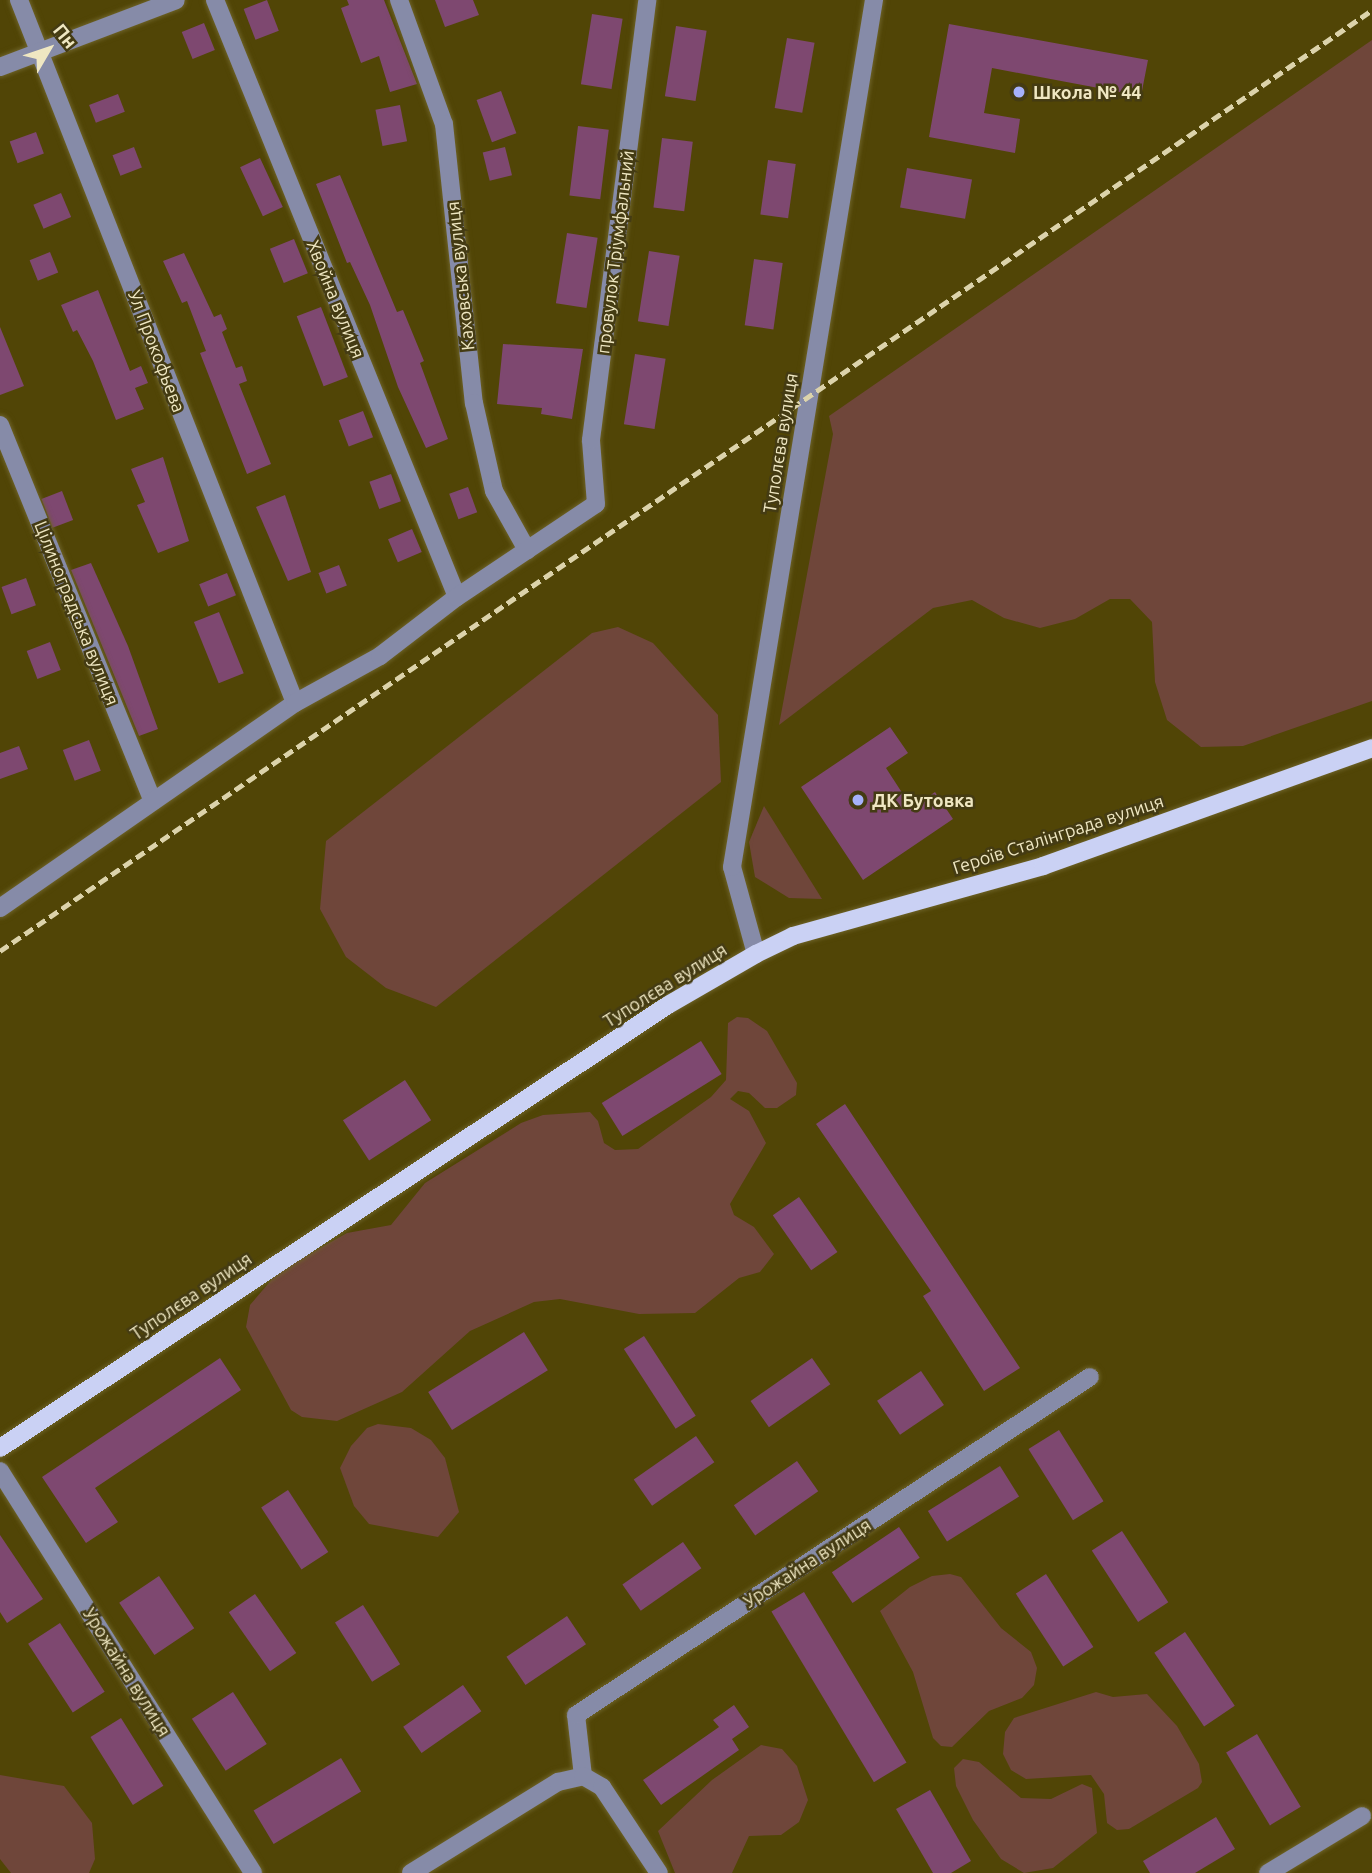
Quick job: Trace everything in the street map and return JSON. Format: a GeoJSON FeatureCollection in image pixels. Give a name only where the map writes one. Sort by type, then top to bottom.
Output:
{"type":"FeatureCollection","features":[{"type":"Feature","properties":{"kind":"main road","name":"Героїв Сталінграда вулиця"},"geometry":{"type":"LineString","coordinates":[[756,954],[793,936],[1043,866],[1372,748]]}},
{"type":"Feature","properties":{"kind":"main road","name":"Туполєва вулиця"},"geometry":{"type":"LineString","coordinates":[[0,1448],[668,1005],[756,954]]}},
{"type":"Feature","properties":{"kind":"street","name":"Ул Прокофьева"},"geometry":{"type":"LineString","coordinates":[[19,0],[295,703]]}},
{"type":"Feature","properties":{"kind":"street"},"geometry":{"type":"LineString","coordinates":[[0,67],[176,0]]}},
{"type":"Feature","properties":{"kind":"street","name":"Хвойна вулиця"},"geometry":{"type":"LineString","coordinates":[[215,0],[457,597]]}},
{"type":"Feature","properties":{"kind":"street","name":"Каховська вулиця"},"geometry":{"type":"LineString","coordinates":[[399,0],[444,124],[474,403],[491,478],[527,550]]}},
{"type":"Feature","properties":{"kind":"street","name":"провулок Тріумфальний"},"geometry":{"type":"LineString","coordinates":[[527,550],[596,504],[591,440],[647,0]]}},
{"type":"Feature","properties":{"kind":"street","name":"Туполєва вулиця"},"geometry":{"type":"LineString","coordinates":[[756,954],[732,867],[874,0]]}},
{"type":"Feature","properties":{"kind":"street","name":"Цілиноградська вулиця"},"geometry":{"type":"LineString","coordinates":[[0,425],[153,801]]}},
{"type":"Feature","properties":{"kind":"street"},"geometry":{"type":"LineString","coordinates":[[0,908],[295,703],[380,656],[457,597],[527,550]]}},
{"type":"Feature","properties":{"kind":"street","name":"Урожайна вулиця"},"geometry":{"type":"LineString","coordinates":[[583,1776],[576,1715],[1090,1377]]}},
{"type":"Feature","properties":{"kind":"street","name":"Урожайна вулиця"},"geometry":{"type":"LineString","coordinates":[[0,1471],[253,1873]]}},
{"type":"Feature","properties":{"kind":"street"},"geometry":{"type":"LineString","coordinates":[[411,1873],[558,1782],[583,1776],[603,1787],[659,1873]]}},
{"type":"Feature","properties":{"kind":"street"},"geometry":{"type":"LineString","coordinates":[[1268,1873],[1362,1816]]}},
{"type":"Feature","properties":{"kind":"shaded area"},"geometry":{"type":"Polygon","coordinates":[[[1372,40],[1372,701],[1243,746],[1201,747],[1167,720],[1155,682],[1152,622],[1130,599],[1110,599],[1075,619],[1040,628],[1004,618],[972,600],[933,608],[779,725],[833,434],[829,416],[1372,40]]]}},
{"type":"Feature","properties":{"kind":"shaded area"},"geometry":{"type":"Polygon","coordinates":[[[618,627],[653,643],[718,715],[721,782],[436,1007],[386,988],[346,957],[320,909],[326,841],[592,633],[618,627]]]}},
{"type":"Feature","properties":{"kind":"shaded area"},"geometry":{"type":"Polygon","coordinates":[[[764,806],[822,899],[789,898],[755,877],[749,842],[764,806]]]}},
{"type":"Feature","properties":{"kind":"shaded area"},"geometry":{"type":"Polygon","coordinates":[[[737,1017],[748,1018],[767,1031],[797,1083],[796,1095],[777,1108],[765,1108],[749,1093],[738,1091],[730,1099],[749,1111],[766,1143],[730,1204],[734,1215],[754,1227],[774,1254],[760,1272],[739,1278],[695,1313],[639,1314],[560,1299],[534,1302],[470,1331],[402,1392],[337,1421],[302,1417],[291,1410],[246,1327],[250,1305],[279,1271],[347,1233],[391,1225],[425,1183],[521,1123],[543,1115],[590,1112],[598,1121],[604,1143],[615,1150],[638,1149],[711,1097],[726,1080],[728,1023],[737,1017]]]}},
{"type":"Feature","properties":{"kind":"shaded area"},"geometry":{"type":"Polygon","coordinates":[[[378,1424],[411,1428],[431,1440],[445,1458],[459,1512],[438,1537],[369,1524],[354,1506],[340,1468],[351,1446],[367,1428],[378,1424]]]}},
{"type":"Feature","properties":{"kind":"shaded area"},"geometry":{"type":"Polygon","coordinates":[[[950,1574],[961,1577],[1001,1628],[1031,1652],[1037,1668],[1034,1685],[1022,1698],[989,1711],[952,1747],[941,1746],[933,1738],[913,1672],[880,1611],[910,1587],[932,1576],[950,1574]]]}},
{"type":"Feature","properties":{"kind":"shaded area"},"geometry":{"type":"Polygon","coordinates":[[[1096,1692],[1113,1697],[1147,1694],[1177,1726],[1199,1764],[1202,1782],[1198,1788],[1129,1829],[1117,1830],[1107,1823],[1104,1794],[1091,1775],[1026,1779],[1011,1770],[1003,1754],[1005,1732],[1014,1718],[1096,1692]]]}},
{"type":"Feature","properties":{"kind":"shaded area"},"geometry":{"type":"Polygon","coordinates":[[[761,1745],[782,1749],[797,1766],[808,1800],[799,1822],[781,1835],[749,1836],[732,1873],[675,1873],[658,1831],[712,1780],[761,1745]]]}},
{"type":"Feature","properties":{"kind":"shaded area"},"geometry":{"type":"Polygon","coordinates":[[[963,1759],[979,1762],[1021,1798],[1051,1799],[1082,1784],[1092,1788],[1097,1833],[1053,1868],[1024,1873],[1001,1859],[973,1820],[956,1786],[954,1768],[963,1759]]]}},
{"type":"Feature","properties":{"kind":"shaded area"},"geometry":{"type":"Polygon","coordinates":[[[0,1775],[64,1786],[92,1823],[95,1859],[89,1873],[11,1873],[0,1859],[0,1775]]]}},
{"type":"Feature","properties":{"kind":"building"},"geometry":{"type":"Polygon","coordinates":[[[267,0],[279,31],[255,40],[244,9],[267,0]]]}},
{"type":"Feature","properties":{"kind":"building"},"geometry":{"type":"Polygon","coordinates":[[[347,0],[384,0],[417,84],[390,92],[379,56],[361,63],[341,8],[349,5],[347,0]]]}},
{"type":"Feature","properties":{"kind":"building"},"geometry":{"type":"Polygon","coordinates":[[[435,0],[473,0],[479,15],[445,27],[435,0]]]}},
{"type":"Feature","properties":{"kind":"building"},"geometry":{"type":"Polygon","coordinates":[[[592,14],[623,19],[612,89],[581,84],[592,14]]]}},
{"type":"Feature","properties":{"kind":"building"},"geometry":{"type":"Polygon","coordinates":[[[204,23],[215,50],[193,59],[182,32],[204,23]]]}},
{"type":"Feature","properties":{"kind":"building"},"geometry":{"type":"Polygon","coordinates":[[[949,24],[1148,60],[1141,96],[992,68],[984,113],[1020,119],[1015,153],[929,137],[949,24]]]}},
{"type":"Feature","properties":{"kind":"building"},"geometry":{"type":"Polygon","coordinates":[[[676,26],[707,31],[696,101],[665,96],[676,26]]]}},
{"type":"Feature","properties":{"kind":"building"},"geometry":{"type":"Polygon","coordinates":[[[787,38],[815,43],[802,113],[775,108],[787,38]]]}},
{"type":"Feature","properties":{"kind":"building"},"geometry":{"type":"Polygon","coordinates":[[[501,91],[516,133],[492,142],[477,100],[501,91]]]}},
{"type":"Feature","properties":{"kind":"building"},"geometry":{"type":"Polygon","coordinates":[[[118,94],[125,112],[96,123],[89,105],[118,94]]]}},
{"type":"Feature","properties":{"kind":"building"},"geometry":{"type":"Polygon","coordinates":[[[400,105],[407,141],[383,146],[375,110],[400,105]]]}},
{"type":"Feature","properties":{"kind":"building"},"geometry":{"type":"Polygon","coordinates":[[[578,126],[609,130],[600,199],[569,195],[578,126]]]}},
{"type":"Feature","properties":{"kind":"building"},"geometry":{"type":"Polygon","coordinates":[[[36,132],[44,154],[18,163],[10,142],[36,132]]]}},
{"type":"Feature","properties":{"kind":"building"},"geometry":{"type":"Polygon","coordinates":[[[662,138],[693,142],[684,211],[653,207],[662,138]]]}},
{"type":"Feature","properties":{"kind":"building"},"geometry":{"type":"Polygon","coordinates":[[[134,147],[142,168],[120,176],[113,155],[134,147]]]}},
{"type":"Feature","properties":{"kind":"building"},"geometry":{"type":"Polygon","coordinates":[[[505,147],[512,175],[490,181],[483,153],[505,147]]]}},
{"type":"Feature","properties":{"kind":"building"},"geometry":{"type":"Polygon","coordinates":[[[260,158],[283,207],[263,216],[240,167],[260,158]]]}},
{"type":"Feature","properties":{"kind":"building"},"geometry":{"type":"Polygon","coordinates":[[[768,160],[796,164],[788,218],[760,214],[768,160]]]}},
{"type":"Feature","properties":{"kind":"building"},"geometry":{"type":"Polygon","coordinates":[[[907,168],[972,179],[965,219],[900,207],[907,168]]]}},
{"type":"Feature","properties":{"kind":"building"},"geometry":{"type":"Polygon","coordinates":[[[340,175],[397,312],[403,310],[424,361],[420,363],[448,439],[426,448],[398,387],[370,305],[350,262],[347,263],[316,184],[340,175]]]}},
{"type":"Feature","properties":{"kind":"building"},"geometry":{"type":"Polygon","coordinates":[[[61,193],[71,217],[44,229],[33,205],[61,193]]]}},
{"type":"Feature","properties":{"kind":"building"},"geometry":{"type":"Polygon","coordinates":[[[567,233],[598,238],[587,308],[556,303],[567,233]]]}},
{"type":"Feature","properties":{"kind":"building"},"geometry":{"type":"Polygon","coordinates":[[[294,239],[308,273],[284,283],[270,249],[294,239]]]}},
{"type":"Feature","properties":{"kind":"building"},"geometry":{"type":"Polygon","coordinates":[[[649,251],[680,256],[669,326],[638,321],[649,251]]]}},
{"type":"Feature","properties":{"kind":"building"},"geometry":{"type":"Polygon","coordinates":[[[50,252],[58,272],[38,281],[30,260],[50,252]]]}},
{"type":"Feature","properties":{"kind":"building"},"geometry":{"type":"Polygon","coordinates":[[[184,253],[214,317],[221,314],[227,329],[222,332],[236,368],[242,366],[247,381],[239,384],[271,464],[247,474],[200,353],[206,351],[187,301],[182,303],[163,261],[184,253]]]}},
{"type":"Feature","properties":{"kind":"building"},"geometry":{"type":"Polygon","coordinates":[[[754,259],[783,263],[773,329],[745,325],[754,259]]]}},
{"type":"Feature","properties":{"kind":"building"},"geometry":{"type":"Polygon","coordinates":[[[98,290],[130,371],[141,366],[148,383],[135,388],[144,409],[116,420],[93,361],[77,330],[73,332],[61,305],[98,290]]]}},
{"type":"Feature","properties":{"kind":"building"},"geometry":{"type":"Polygon","coordinates":[[[321,307],[348,377],[324,386],[297,316],[321,307]]]}},
{"type":"Feature","properties":{"kind":"building"},"geometry":{"type":"Polygon","coordinates":[[[0,327],[24,386],[0,395],[0,327]]]}},
{"type":"Feature","properties":{"kind":"building"},"geometry":{"type":"Polygon","coordinates":[[[503,344],[583,349],[572,419],[541,414],[542,408],[497,404],[503,344]]]}},
{"type":"Feature","properties":{"kind":"building"},"geometry":{"type":"Polygon","coordinates":[[[635,354],[666,359],[655,429],[624,424],[635,354]]]}},
{"type":"Feature","properties":{"kind":"building"},"geometry":{"type":"Polygon","coordinates":[[[363,411],[373,437],[349,446],[339,420],[363,411]]]}},
{"type":"Feature","properties":{"kind":"building"},"geometry":{"type":"Polygon","coordinates":[[[163,457],[189,541],[158,553],[137,505],[145,502],[131,469],[163,457]]]}},
{"type":"Feature","properties":{"kind":"building"},"geometry":{"type":"Polygon","coordinates":[[[391,474],[401,501],[379,509],[369,482],[391,474]]]}},
{"type":"Feature","properties":{"kind":"building"},"geometry":{"type":"Polygon","coordinates":[[[468,487],[477,512],[458,519],[449,494],[468,487]]]}},
{"type":"Feature","properties":{"kind":"building"},"geometry":{"type":"Polygon","coordinates":[[[62,491],[73,520],[53,528],[41,499],[62,491]]]}},
{"type":"Feature","properties":{"kind":"building"},"geometry":{"type":"Polygon","coordinates":[[[285,495],[311,572],[288,581],[256,507],[285,495]]]}},
{"type":"Feature","properties":{"kind":"building"},"geometry":{"type":"Polygon","coordinates":[[[412,529],[422,552],[398,562],[388,539],[412,529]]]}},
{"type":"Feature","properties":{"kind":"building"},"geometry":{"type":"Polygon","coordinates":[[[91,563],[128,646],[158,729],[139,736],[71,570],[91,563]]]}},
{"type":"Feature","properties":{"kind":"building"},"geometry":{"type":"Polygon","coordinates":[[[339,565],[347,586],[326,593],[318,573],[339,565]]]}},
{"type":"Feature","properties":{"kind":"building"},"geometry":{"type":"Polygon","coordinates":[[[227,573],[236,595],[208,606],[199,584],[227,573]]]}},
{"type":"Feature","properties":{"kind":"building"},"geometry":{"type":"Polygon","coordinates":[[[26,578],[36,605],[11,614],[2,587],[26,578]]]}},
{"type":"Feature","properties":{"kind":"building"},"geometry":{"type":"Polygon","coordinates":[[[219,612],[244,673],[219,683],[194,622],[219,612]]]}},
{"type":"Feature","properties":{"kind":"building"},"geometry":{"type":"Polygon","coordinates":[[[50,642],[61,670],[37,679],[27,651],[50,642]]]}},
{"type":"Feature","properties":{"kind":"building","name":"ДК Бутовка"},"geometry":{"type":"Polygon","coordinates":[[[890,727],[908,753],[886,768],[912,808],[935,792],[953,819],[863,880],[801,787],[890,727]]]}},
{"type":"Feature","properties":{"kind":"building"},"geometry":{"type":"Polygon","coordinates":[[[89,740],[101,771],[75,781],[63,750],[89,740]]]}},
{"type":"Feature","properties":{"kind":"building"},"geometry":{"type":"Polygon","coordinates":[[[19,746],[28,769],[0,779],[0,753],[19,746]]]}},
{"type":"Feature","properties":{"kind":"building"},"geometry":{"type":"Polygon","coordinates":[[[701,1041],[722,1074],[622,1136],[602,1103],[701,1041]]]}},
{"type":"Feature","properties":{"kind":"building"},"geometry":{"type":"Polygon","coordinates":[[[405,1080],[431,1120],[369,1161],[343,1120],[405,1080]]]}},
{"type":"Feature","properties":{"kind":"building"},"geometry":{"type":"Polygon","coordinates":[[[845,1104],[1020,1368],[984,1391],[923,1296],[931,1291],[816,1124],[845,1104]]]}},
{"type":"Feature","properties":{"kind":"building"},"geometry":{"type":"Polygon","coordinates":[[[799,1197],[837,1252],[811,1270],[773,1215],[799,1197]]]}},
{"type":"Feature","properties":{"kind":"building"},"geometry":{"type":"Polygon","coordinates":[[[524,1332],[548,1370],[452,1430],[428,1392],[524,1332]]]}},
{"type":"Feature","properties":{"kind":"building"},"geometry":{"type":"Polygon","coordinates":[[[644,1336],[696,1416],[676,1429],[624,1349],[644,1336]]]}},
{"type":"Feature","properties":{"kind":"building"},"geometry":{"type":"Polygon","coordinates":[[[220,1358],[241,1390],[95,1488],[118,1522],[86,1543],[42,1477],[220,1358]]]}},
{"type":"Feature","properties":{"kind":"building"},"geometry":{"type":"Polygon","coordinates":[[[812,1358],[830,1384],[769,1427],[751,1401],[812,1358]]]}},
{"type":"Feature","properties":{"kind":"building"},"geometry":{"type":"Polygon","coordinates":[[[921,1371],[944,1405],[900,1435],[877,1401],[921,1371]]]}},
{"type":"Feature","properties":{"kind":"building"},"geometry":{"type":"Polygon","coordinates":[[[1059,1430],[1104,1501],[1073,1520],[1028,1449],[1059,1430]]]}},
{"type":"Feature","properties":{"kind":"building"},"geometry":{"type":"Polygon","coordinates":[[[696,1436],[714,1462],[652,1506],[634,1480],[696,1436]]]}},
{"type":"Feature","properties":{"kind":"building"},"geometry":{"type":"Polygon","coordinates":[[[797,1461],[818,1491],[755,1535],[734,1505],[797,1461]]]}},
{"type":"Feature","properties":{"kind":"building"},"geometry":{"type":"Polygon","coordinates":[[[1000,1466],[1019,1497],[947,1542],[928,1511],[1000,1466]]]}},
{"type":"Feature","properties":{"kind":"building"},"geometry":{"type":"Polygon","coordinates":[[[288,1490],[328,1552],[301,1569],[261,1507],[288,1490]]]}},
{"type":"Feature","properties":{"kind":"building"},"geometry":{"type":"Polygon","coordinates":[[[899,1527],[920,1558],[853,1603],[832,1572],[899,1527]]]}},
{"type":"Feature","properties":{"kind":"building"},"geometry":{"type":"Polygon","coordinates":[[[1122,1531],[1168,1602],[1138,1622],[1092,1551],[1122,1531]]]}},
{"type":"Feature","properties":{"kind":"building"},"geometry":{"type":"Polygon","coordinates":[[[0,1535],[43,1599],[7,1623],[0,1612],[0,1535]]]}},
{"type":"Feature","properties":{"kind":"building"},"geometry":{"type":"Polygon","coordinates":[[[683,1542],[701,1568],[641,1611],[622,1584],[683,1542]]]}},
{"type":"Feature","properties":{"kind":"building"},"geometry":{"type":"Polygon","coordinates":[[[1046,1574],[1093,1647],[1063,1667],[1016,1594],[1046,1574]]]}},
{"type":"Feature","properties":{"kind":"building"},"geometry":{"type":"Polygon","coordinates":[[[159,1576],[194,1628],[154,1655],[119,1603],[159,1576]]]}},
{"type":"Feature","properties":{"kind":"building"},"geometry":{"type":"Polygon","coordinates":[[[804,1592],[906,1763],[874,1782],[771,1612],[804,1592]]]}},
{"type":"Feature","properties":{"kind":"building"},"geometry":{"type":"Polygon","coordinates":[[[255,1594],[296,1653],[270,1671],[229,1612],[255,1594]]]}},
{"type":"Feature","properties":{"kind":"building"},"geometry":{"type":"Polygon","coordinates":[[[363,1605],[400,1664],[372,1682],[335,1622],[363,1605]]]}},
{"type":"Feature","properties":{"kind":"building"},"geometry":{"type":"Polygon","coordinates":[[[567,1616],[586,1644],[525,1685],[506,1657],[567,1616]]]}},
{"type":"Feature","properties":{"kind":"building"},"geometry":{"type":"Polygon","coordinates":[[[60,1623],[105,1692],[73,1712],[28,1644],[60,1623]]]}},
{"type":"Feature","properties":{"kind":"building"},"geometry":{"type":"Polygon","coordinates":[[[1185,1632],[1235,1706],[1204,1726],[1154,1653],[1185,1632]]]}},
{"type":"Feature","properties":{"kind":"building"},"geometry":{"type":"Polygon","coordinates":[[[463,1685],[481,1711],[422,1753],[403,1727],[463,1685]]]}},
{"type":"Feature","properties":{"kind":"building"},"geometry":{"type":"Polygon","coordinates":[[[233,1692],[267,1744],[226,1771],[192,1719],[233,1692]]]}},
{"type":"Feature","properties":{"kind":"building"},"geometry":{"type":"Polygon","coordinates":[[[734,1705],[749,1727],[732,1739],[739,1750],[661,1805],[643,1780],[719,1727],[713,1720],[734,1705]]]}},
{"type":"Feature","properties":{"kind":"building"},"geometry":{"type":"Polygon","coordinates":[[[121,1718],[163,1786],[133,1805],[90,1737],[121,1718]]]}},
{"type":"Feature","properties":{"kind":"building"},"geometry":{"type":"Polygon","coordinates":[[[1257,1734],[1301,1807],[1270,1825],[1226,1753],[1257,1734]]]}},
{"type":"Feature","properties":{"kind":"building"},"geometry":{"type":"Polygon","coordinates":[[[341,1758],[361,1791],[274,1844],[254,1811],[341,1758]]]}},
{"type":"Feature","properties":{"kind":"building"},"geometry":{"type":"Polygon","coordinates":[[[930,1790],[971,1861],[951,1873],[933,1873],[896,1809],[930,1790]]]}},
{"type":"Feature","properties":{"kind":"building"},"geometry":{"type":"Polygon","coordinates":[[[1216,1817],[1235,1849],[1195,1873],[1150,1873],[1143,1861],[1216,1817]]]}},
{"type":"Feature","properties":{"kind":"railway"},"geometry":{"type":"LineString","coordinates":[[0,951],[1372,10]]}},
{"type":"Feature","properties":{"kind":"place","name":"Школа № 44"},"geometry":{"type":"Point","coordinates":[1019,92]}},
{"type":"Feature","properties":{"kind":"place","name":"ДК Бутовка"},"geometry":{"type":"Point","coordinates":[858,800]}}]}
